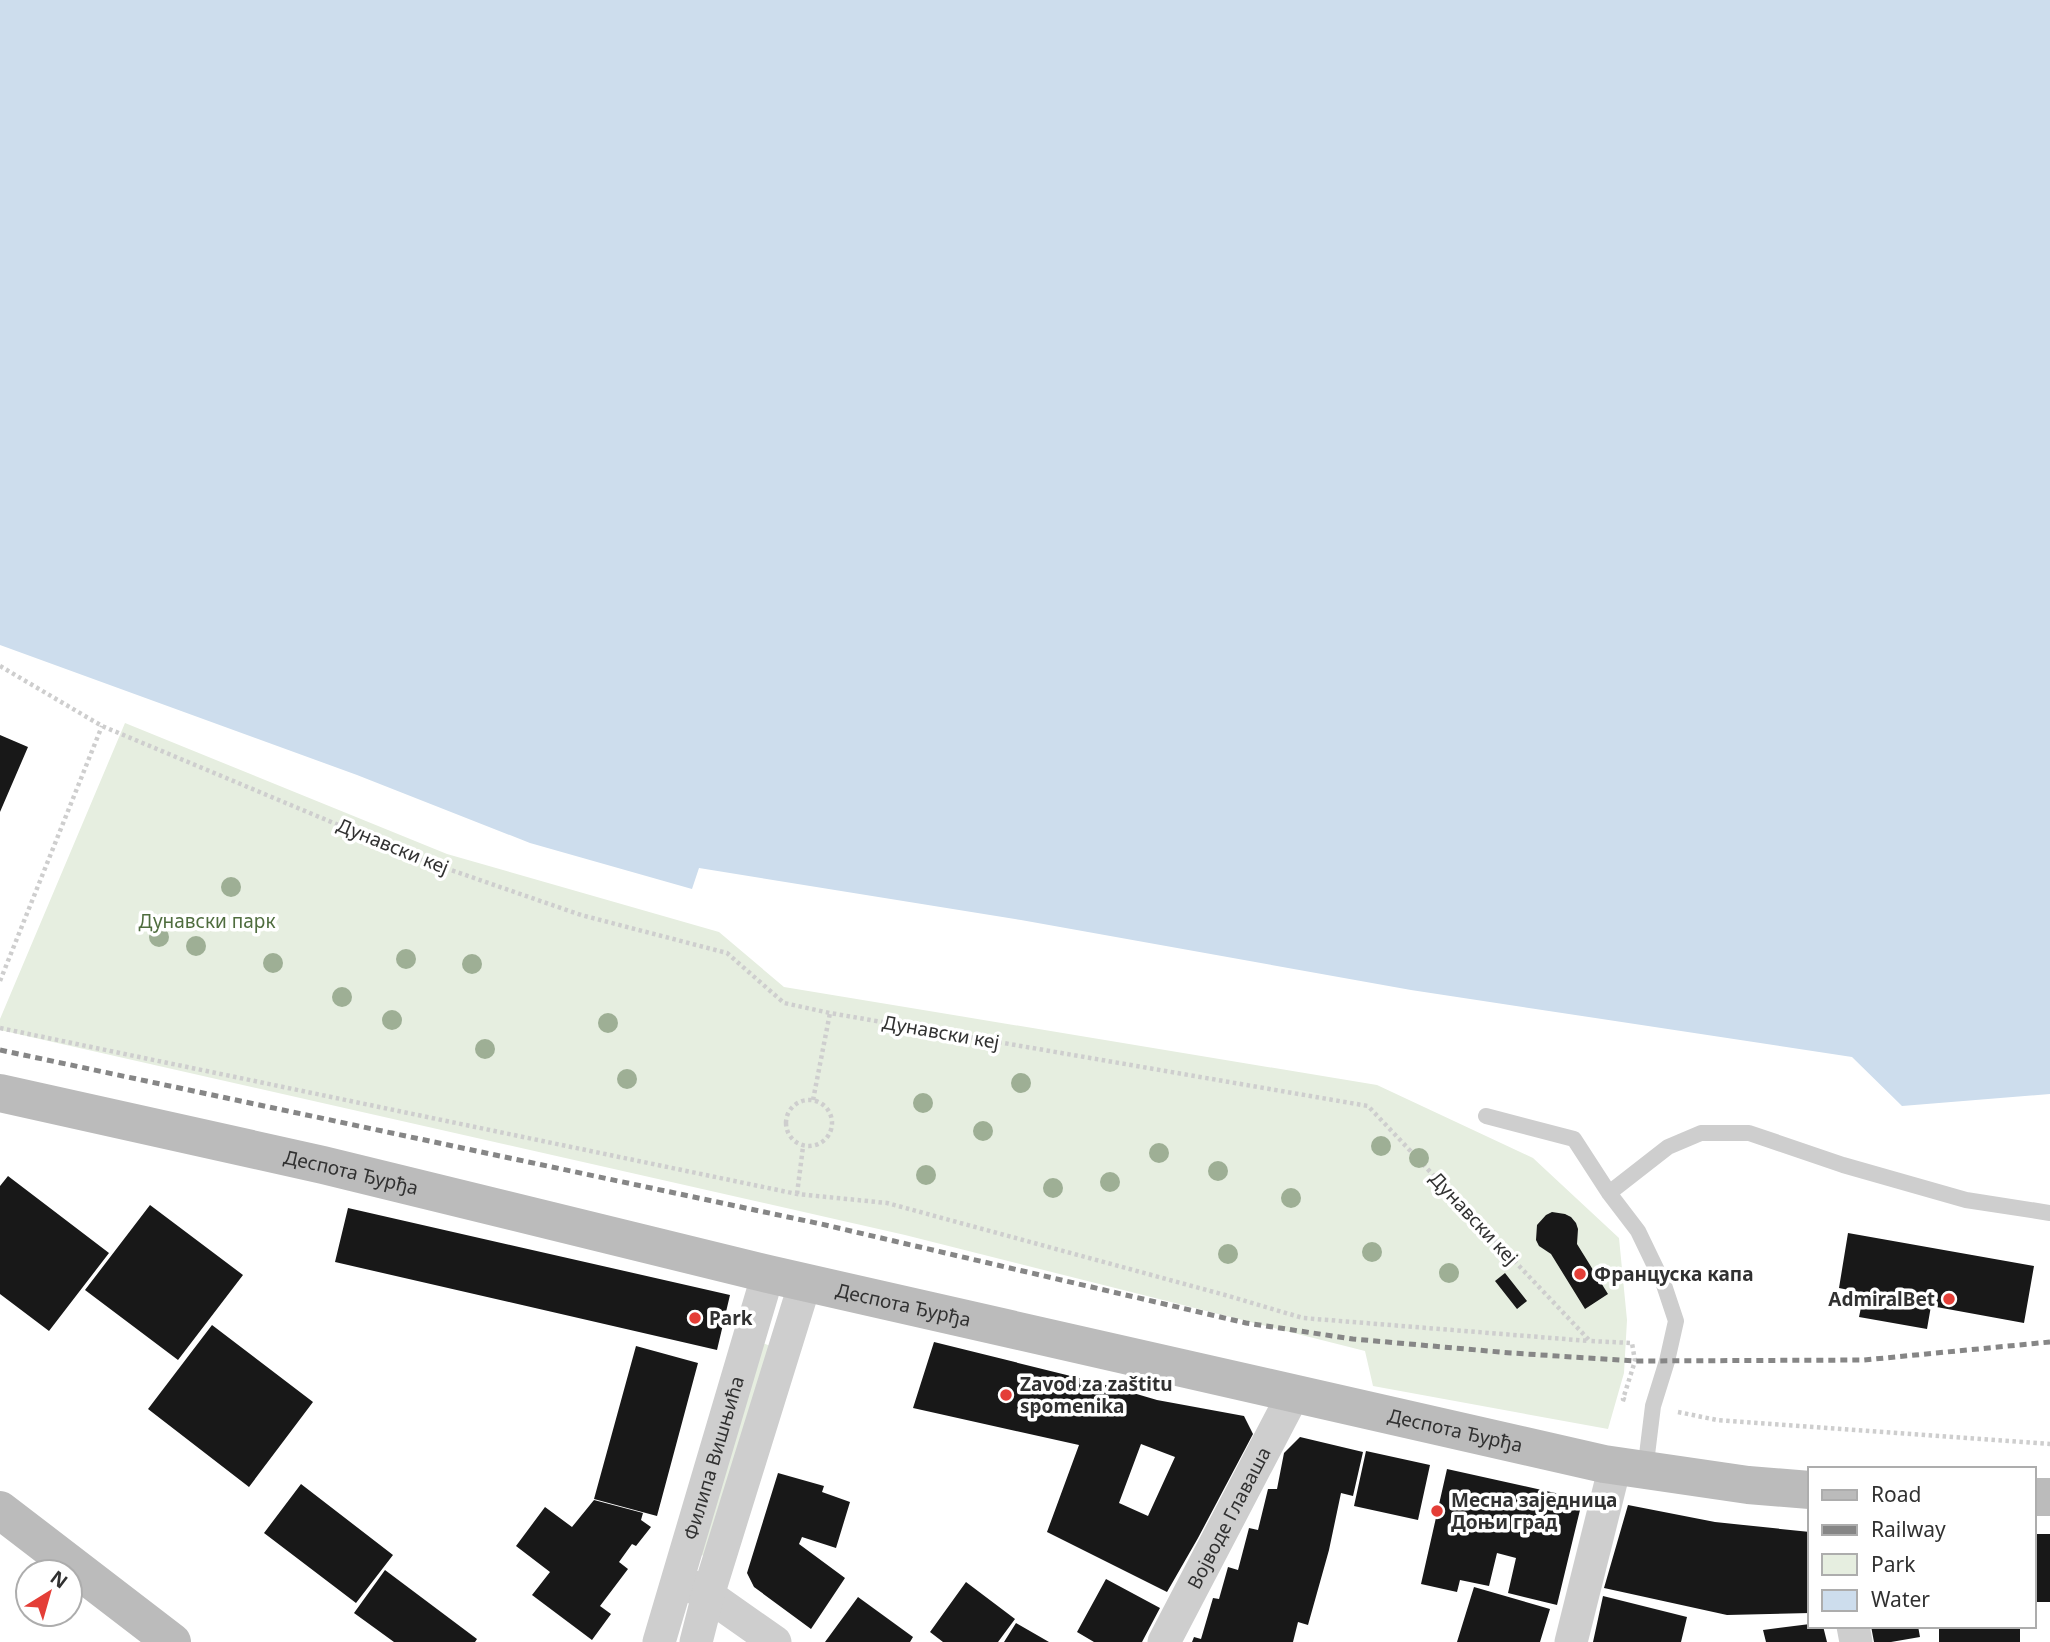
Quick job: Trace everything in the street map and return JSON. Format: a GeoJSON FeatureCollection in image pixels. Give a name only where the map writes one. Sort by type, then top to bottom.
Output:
{"type":"FeatureCollection","features":[{"type":"Feature","properties":{"kind":"street","name":"Деспота Ђурђа"},"geometry":{"type":"LineString","coordinates":[[0,1093],[323,1165],[805,1283],[1293,1395],[1630,1468],[1748,1485],[1808,1490]]}},
{"type":"Feature","properties":{"kind":"street","name":"Филипа Вишњића"},"geometry":{"type":"LineString","coordinates":[[659,1642],[768,1274]]}},
{"type":"Feature","properties":{"kind":"street","name":"Филипа Вишњића"},"geometry":{"type":"LineString","coordinates":[[696,1642],[708,1595],[805,1283]]}},
{"type":"Feature","properties":{"kind":"street","name":"Војводе Главаша"},"geometry":{"type":"LineString","coordinates":[[1164,1642],[1293,1395]]}},
{"type":"Feature","properties":{"kind":"street"},"geometry":{"type":"LineString","coordinates":[[1572,1642],[1630,1468]]}},
{"type":"Feature","properties":{"kind":"street"},"geometry":{"type":"LineString","coordinates":[[0,1510],[172,1642]]}},
{"type":"Feature","properties":{"kind":"street"},"geometry":{"type":"LineString","coordinates":[[678,1578],[708,1595],[775,1642]]}},
{"type":"Feature","properties":{"kind":"lane"},"geometry":{"type":"LineString","coordinates":[[1486,1116],[1574,1139],[1609,1194],[1639,1231],[1664,1285],[1676,1321],[1653,1406],[1630,1468]]}},
{"type":"Feature","properties":{"kind":"lane"},"geometry":{"type":"LineString","coordinates":[[1609,1194],[1668,1147],[1701,1133],[1749,1133],[1843,1166],[1966,1200],[2050,1213]]}},
{"type":"Feature","properties":{"kind":"path","name":"Дунавски кеј"},"geometry":{"type":"LineString","coordinates":[[0,666],[102,726],[422,860],[581,915],[727,953],[784,1003],[1368,1105],[1590,1341]]}},
{"type":"Feature","properties":{"kind":"path"},"geometry":{"type":"LineString","coordinates":[[0,981],[102,726]]}},
{"type":"Feature","properties":{"kind":"path"},"geometry":{"type":"LineString","coordinates":[[813,1100],[830,1013]]}},
{"type":"Feature","properties":{"kind":"path"},"geometry":{"type":"LineString","coordinates":[[0,1028],[797,1194],[887,1203],[1303,1318],[1632,1343],[1635,1361],[1623,1399],[1717,1420],[2050,1444]]}},
{"type":"Feature","properties":{"kind":"path"},"geometry":{"type":"LineString","coordinates":[[813,1100],[820,1102],[830,1113],[832,1128],[825,1141],[812,1147],[803,1147],[790,1138],[787,1115],[798,1103],[813,1100]]}},
{"type":"Feature","properties":{"kind":"path"},"geometry":{"type":"LineString","coordinates":[[797,1194],[803,1147]]}},
{"type":"Feature","properties":{"kind":"green space","name":"Дунавски парк"},"geometry":{"type":"Polygon","coordinates":[[[125,723],[447,854],[719,932],[784,987],[1377,1085],[1533,1158],[1619,1238],[1627,1320],[1624,1373],[1608,1429],[1373,1386],[1365,1351],[905,1235],[0,1030],[0,1019],[125,723]]]}},
{"type":"Feature","properties":{"kind":"green space"},"geometry":{"type":"Polygon","coordinates":[[[760,1342],[773,1347],[708,1558],[697,1553],[760,1342]]]}},
{"type":"Feature","properties":{"kind":"water"},"geometry":{"type":"Polygon","coordinates":[[[0,0],[2050,0],[2050,1094],[1902,1106],[1852,1057],[1411,990],[1021,920],[699,868],[692,889],[530,843],[357,775],[0,645],[0,0]]]}},
{"type":"Feature","properties":{"kind":"building"},"geometry":{"type":"Polygon","coordinates":[[[0,735],[28,747],[0,812],[0,735]]]}},
{"type":"Feature","properties":{"kind":"building"},"geometry":{"type":"Polygon","coordinates":[[[8,1176],[109,1253],[49,1331],[0,1294],[0,1186],[8,1176]]]}},
{"type":"Feature","properties":{"kind":"building"},"geometry":{"type":"Polygon","coordinates":[[[150,1205],[243,1275],[178,1360],[85,1290],[150,1205]]]}},
{"type":"Feature","properties":{"kind":"building"},"geometry":{"type":"Polygon","coordinates":[[[348,1208],[730,1295],[717,1350],[335,1262],[348,1208]]]}},
{"type":"Feature","properties":{"kind":"building","name":"Француска капа"},"geometry":{"type":"Polygon","coordinates":[[[1552,1212],[1565,1214],[1576,1223],[1577,1244],[1608,1294],[1585,1309],[1551,1254],[1539,1246],[1536,1240],[1537,1225],[1552,1212]]]}},
{"type":"Feature","properties":{"kind":"building"},"geometry":{"type":"Polygon","coordinates":[[[1848,1233],[2034,1266],[2024,1323],[1931,1306],[1927,1329],[1859,1317],[1864,1293],[1839,1288],[1848,1233]]]}},
{"type":"Feature","properties":{"kind":"building"},"geometry":{"type":"Polygon","coordinates":[[[1505,1273],[1527,1301],[1517,1309],[1495,1281],[1505,1273]]]}},
{"type":"Feature","properties":{"kind":"building"},"geometry":{"type":"Polygon","coordinates":[[[212,1325],[313,1402],[249,1487],[148,1409],[212,1325]]]}},
{"type":"Feature","properties":{"kind":"building"},"geometry":{"type":"Polygon","coordinates":[[[934,1342],[1157,1400],[1244,1416],[1253,1434],[1167,1592],[1047,1532],[1079,1445],[913,1408],[934,1342]],[[1141,1444],[1119,1503],[1148,1516],[1175,1457],[1141,1444]]]}},
{"type":"Feature","properties":{"kind":"building"},"geometry":{"type":"Polygon","coordinates":[[[636,1346],[698,1363],[657,1516],[594,1499],[636,1346]]]}},
{"type":"Feature","properties":{"kind":"building"},"geometry":{"type":"Polygon","coordinates":[[[1300,1437],[1363,1452],[1353,1496],[1341,1493],[1329,1550],[1308,1625],[1298,1622],[1293,1642],[1192,1642],[1194,1637],[1201,1639],[1213,1598],[1219,1599],[1228,1567],[1238,1570],[1249,1528],[1258,1530],[1268,1489],[1277,1489],[1284,1453],[1300,1437]]]}},
{"type":"Feature","properties":{"kind":"building"},"geometry":{"type":"Polygon","coordinates":[[[1366,1451],[1430,1465],[1418,1520],[1354,1506],[1366,1451]]]}},
{"type":"Feature","properties":{"kind":"building"},"geometry":{"type":"Polygon","coordinates":[[[1447,1469],[1573,1497],[1580,1510],[1557,1605],[1508,1593],[1516,1558],[1497,1553],[1489,1586],[1460,1580],[1457,1592],[1421,1584],[1447,1469]]]}},
{"type":"Feature","properties":{"kind":"building"},"geometry":{"type":"Polygon","coordinates":[[[778,1473],[824,1486],[822,1492],[850,1502],[836,1548],[802,1537],[799,1544],[845,1578],[811,1629],[754,1587],[747,1573],[778,1473]]]}},
{"type":"Feature","properties":{"kind":"building"},"geometry":{"type":"Polygon","coordinates":[[[301,1484],[393,1555],[356,1603],[264,1533],[301,1484]]]}},
{"type":"Feature","properties":{"kind":"building"},"geometry":{"type":"Polygon","coordinates":[[[594,1500],[643,1513],[641,1520],[651,1527],[636,1546],[632,1544],[619,1562],[628,1569],[600,1606],[611,1614],[592,1640],[532,1595],[550,1572],[516,1546],[545,1507],[572,1527],[594,1500]]]}},
{"type":"Feature","properties":{"kind":"building"},"geometry":{"type":"Polygon","coordinates":[[[1628,1505],[1715,1522],[1808,1532],[1808,1613],[1727,1615],[1604,1588],[1628,1505]]]}},
{"type":"Feature","properties":{"kind":"building"},"geometry":{"type":"Polygon","coordinates":[[[2036,1534],[2050,1534],[2050,1602],[2036,1602],[2036,1534]]]}},
{"type":"Feature","properties":{"kind":"building"},"geometry":{"type":"Polygon","coordinates":[[[385,1570],[477,1639],[475,1642],[394,1642],[354,1613],[385,1570]]]}},
{"type":"Feature","properties":{"kind":"building"},"geometry":{"type":"Polygon","coordinates":[[[1106,1579],[1160,1608],[1142,1642],[1094,1642],[1077,1632],[1106,1579]]]}},
{"type":"Feature","properties":{"kind":"building"},"geometry":{"type":"Polygon","coordinates":[[[966,1582],[1015,1619],[998,1642],[943,1642],[930,1632],[966,1582]]]}},
{"type":"Feature","properties":{"kind":"building"},"geometry":{"type":"Polygon","coordinates":[[[1474,1587],[1550,1609],[1540,1642],[1457,1642],[1474,1587]]]}},
{"type":"Feature","properties":{"kind":"building"},"geometry":{"type":"Polygon","coordinates":[[[1603,1596],[1687,1617],[1681,1642],[1593,1642],[1603,1596]]]}},
{"type":"Feature","properties":{"kind":"building"},"geometry":{"type":"Polygon","coordinates":[[[858,1597],[913,1637],[910,1642],[825,1642],[858,1597]]]}},
{"type":"Feature","properties":{"kind":"building"},"geometry":{"type":"Polygon","coordinates":[[[1016,1623],[1049,1642],[1004,1642],[1016,1623]]]}},
{"type":"Feature","properties":{"kind":"building"},"geometry":{"type":"Polygon","coordinates":[[[1808,1624],[1808,1628],[1824,1628],[1827,1642],[1766,1642],[1763,1630],[1808,1624]]]}},
{"type":"Feature","properties":{"kind":"building"},"geometry":{"type":"Polygon","coordinates":[[[1871,1628],[1918,1628],[1920,1637],[1874,1642],[1871,1628]]]}},
{"type":"Feature","properties":{"kind":"building"},"geometry":{"type":"Polygon","coordinates":[[[1939,1628],[2020,1628],[2020,1642],[1939,1642],[1939,1628]]]}},
{"type":"Feature","properties":{"kind":"railway"},"geometry":{"type":"LineString","coordinates":[[0,1050],[821,1224],[1246,1323],[1353,1339],[1635,1361],[1864,1360],[2050,1342]]}},
{"type":"Feature","properties":{"kind":"place","name":"Француска капа"},"geometry":{"type":"Point","coordinates":[1580,1274]}},
{"type":"Feature","properties":{"kind":"place","name":"AdmiralBet"},"geometry":{"type":"Point","coordinates":[1949,1299]}},
{"type":"Feature","properties":{"kind":"place","name":"Park"},"geometry":{"type":"Point","coordinates":[695,1318]}},
{"type":"Feature","properties":{"kind":"place","name":"Zavod za zaštitu spomenika"},"geometry":{"type":"Point","coordinates":[1006,1395]}},
{"type":"Feature","properties":{"kind":"place","name":"Месна заједница Доњи град"},"geometry":{"type":"Point","coordinates":[1437,1511]}}]}
